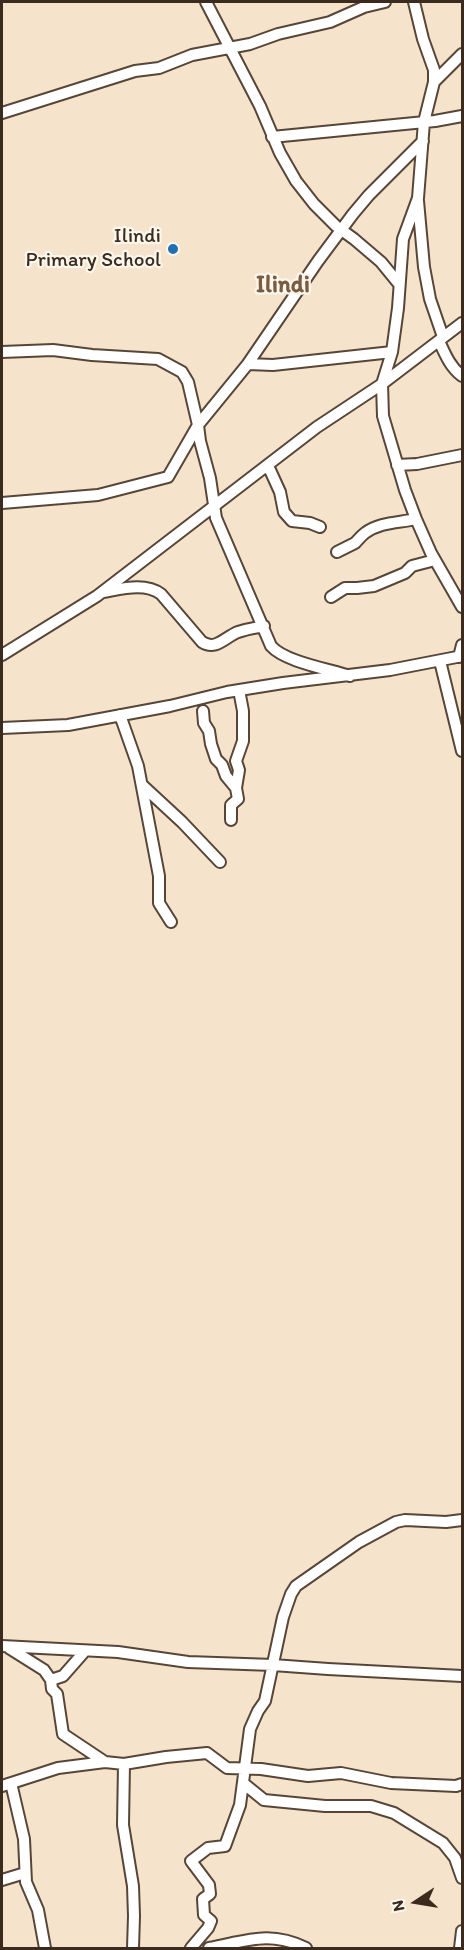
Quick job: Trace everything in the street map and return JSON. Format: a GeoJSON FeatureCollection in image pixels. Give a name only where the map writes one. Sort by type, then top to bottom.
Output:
{"type":"FeatureCollection","features":[{"type":"Feature","properties":{"kind":"street"},"geometry":{"type":"LineString","coordinates":[[206,2],[260,106],[272,137],[302,189],[314,204],[342,230],[381,262],[399,285]]}},
{"type":"Feature","properties":{"kind":"street"},"geometry":{"type":"LineString","coordinates":[[2,113],[135,70],[159,68],[192,55],[230,48],[330,22],[357,10],[385,2]]}},
{"type":"Feature","properties":{"kind":"street"},"geometry":{"type":"LineString","coordinates":[[414,2],[423,39],[434,70],[434,82],[424,122],[418,198],[424,267],[441,339],[450,363],[462,376]]}},
{"type":"Feature","properties":{"kind":"street"},"geometry":{"type":"LineString","coordinates":[[434,82],[462,54]]}},
{"type":"Feature","properties":{"kind":"street"},"geometry":{"type":"LineString","coordinates":[[272,137],[462,116]]}},
{"type":"Feature","properties":{"kind":"street"},"geometry":{"type":"LineString","coordinates":[[2,503],[98,495],[161,480],[171,473],[198,425],[248,364],[318,261],[369,195],[423,141]]}},
{"type":"Feature","properties":{"kind":"street"},"geometry":{"type":"LineString","coordinates":[[418,198],[403,239],[392,352],[382,384],[384,423],[416,519],[435,560],[462,607]]}},
{"type":"Feature","properties":{"kind":"street"},"geometry":{"type":"LineString","coordinates":[[2,655],[102,592],[317,427],[382,384],[462,323]]}},
{"type":"Feature","properties":{"kind":"street"},"geometry":{"type":"LineString","coordinates":[[2,352],[53,350],[92,356],[158,359],[178,369],[185,376],[221,529],[272,646],[280,653],[350,676]]}},
{"type":"Feature","properties":{"kind":"street"},"geometry":{"type":"LineString","coordinates":[[248,364],[273,365],[392,352]]}},
{"type":"Feature","properties":{"kind":"street"},"geometry":{"type":"LineString","coordinates":[[397,465],[417,464],[462,455]]}},
{"type":"Feature","properties":{"kind":"street"},"geometry":{"type":"LineString","coordinates":[[265,467],[270,470],[280,492],[284,512],[292,521],[310,523],[320,527]]}},
{"type":"Feature","properties":{"kind":"street"},"geometry":{"type":"LineString","coordinates":[[337,552],[355,543],[365,533],[379,526],[416,519]]}},
{"type":"Feature","properties":{"kind":"street"},"geometry":{"type":"LineString","coordinates":[[331,597],[345,588],[374,586],[405,573],[412,566],[435,560]]}},
{"type":"Feature","properties":{"kind":"street"},"geometry":{"type":"LineString","coordinates":[[102,592],[140,587],[154,589],[161,594],[201,642],[207,645],[218,644],[234,634],[264,626]]}},
{"type":"Feature","properties":{"kind":"street"},"geometry":{"type":"LineString","coordinates":[[2,728],[68,725],[283,682],[350,676],[440,661],[461,657],[462,645]]}},
{"type":"Feature","properties":{"kind":"street"},"geometry":{"type":"LineString","coordinates":[[440,661],[462,751]]}},
{"type":"Feature","properties":{"kind":"street"},"geometry":{"type":"LineString","coordinates":[[231,820],[231,805],[238,799],[236,761],[243,741],[243,711],[239,690]]}},
{"type":"Feature","properties":{"kind":"street"},"geometry":{"type":"LineString","coordinates":[[203,711],[204,723],[209,731],[216,759],[222,765],[226,776],[237,788]]}},
{"type":"Feature","properties":{"kind":"street"},"geometry":{"type":"LineString","coordinates":[[120,715],[137,763],[142,785],[159,876],[159,903],[171,922]]}},
{"type":"Feature","properties":{"kind":"street"},"geometry":{"type":"LineString","coordinates":[[142,785],[220,862]]}},
{"type":"Feature","properties":{"kind":"street"},"geometry":{"type":"LineString","coordinates":[[191,1948],[211,1921],[204,1916],[203,1908],[203,1899],[210,1894],[210,1885],[191,1861],[208,1848],[225,1846],[240,1805],[250,1729],[265,1701],[281,1624],[291,1594],[303,1580],[358,1542],[396,1522],[462,1520]]}},
{"type":"Feature","properties":{"kind":"street"},"geometry":{"type":"LineString","coordinates":[[5,1647],[118,1652],[188,1662],[462,1676]]}},
{"type":"Feature","properties":{"kind":"street"},"geometry":{"type":"LineString","coordinates":[[5,1647],[44,1670],[57,1695],[63,1734],[105,1762]]}},
{"type":"Feature","properties":{"kind":"street"},"geometry":{"type":"LineString","coordinates":[[51,1680],[63,1676],[85,1651]]}},
{"type":"Feature","properties":{"kind":"street"},"geometry":{"type":"LineString","coordinates":[[45,1948],[38,1911],[26,1882],[24,1839],[6,1784],[58,1768],[105,1762],[124,1764],[166,1756],[207,1753],[227,1768],[308,1776],[341,1773],[391,1783],[461,1786]]}},
{"type":"Feature","properties":{"kind":"street"},"geometry":{"type":"LineString","coordinates":[[124,1764],[123,1825],[133,1886],[133,1948]]}},
{"type":"Feature","properties":{"kind":"street"},"geometry":{"type":"LineString","coordinates":[[243,1783],[264,1800],[325,1806],[371,1806],[394,1813],[443,1843],[455,1858],[462,1878]]}},
{"type":"Feature","properties":{"kind":"street"},"geometry":{"type":"LineString","coordinates":[[2,1880],[26,1873]]}},
{"type":"Feature","properties":{"kind":"street"},"geometry":{"type":"LineString","coordinates":[[460,1948],[462,1931]]}},
{"type":"Feature","properties":{"kind":"street"},"geometry":{"type":"LineString","coordinates":[[209,1948],[271,1938],[292,1941],[306,1948]]}},
{"type":"Feature","properties":{"kind":"place","name":"Ilindi Primary School"},"geometry":{"type":"Point","coordinates":[173,249]}},
{"type":"Feature","properties":{"kind":"district","name":"Ilindi"},"geometry":{"type":"Point","coordinates":[283,286]}}]}
